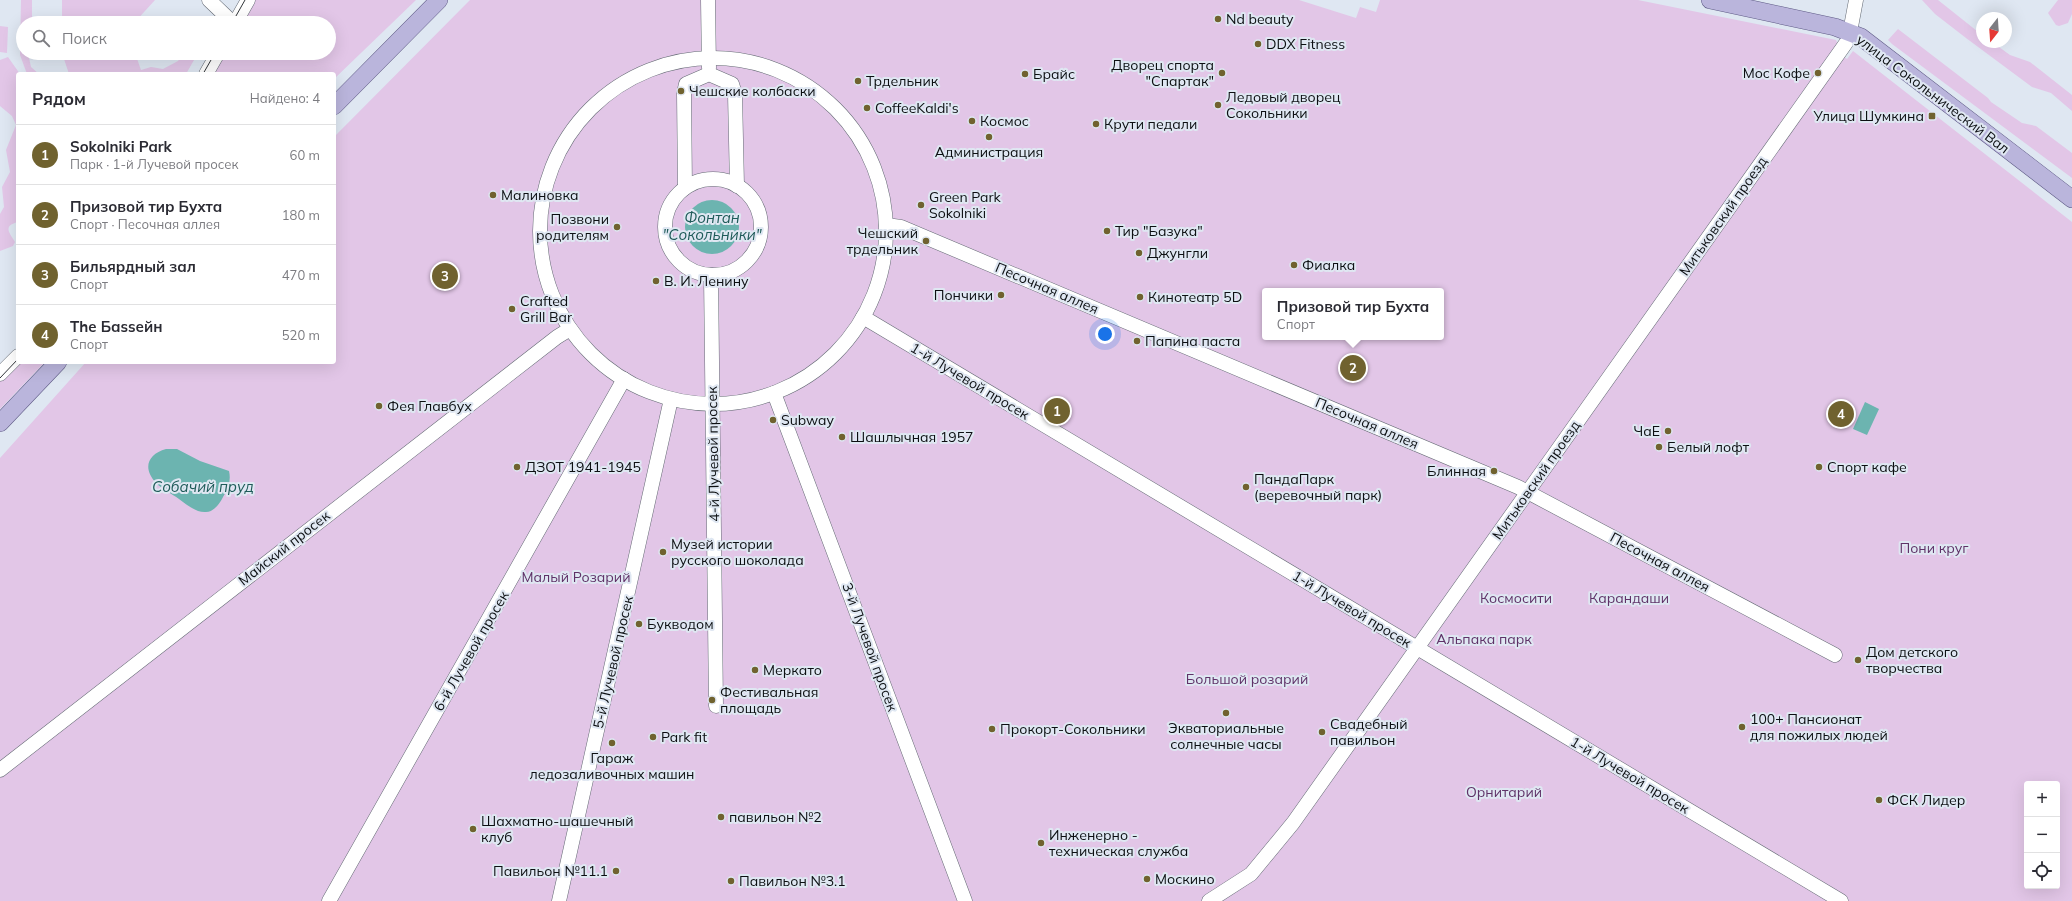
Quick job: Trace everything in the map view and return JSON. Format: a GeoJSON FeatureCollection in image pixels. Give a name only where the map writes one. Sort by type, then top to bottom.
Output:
{"type":"FeatureCollection","features":[{"type":"Feature","properties":{"kind":"main road"},"geometry":{"type":"LineString","coordinates":[[336,104],[439,0]]}},
{"type":"Feature","properties":{"kind":"main road","name":"улица Сокольнический Вал"},"geometry":{"type":"LineString","coordinates":[[1710,0],[1835,27],[1848,37],[1861,37],[2072,199]]}},
{"type":"Feature","properties":{"kind":"main road"},"geometry":{"type":"LineString","coordinates":[[0,423],[56,364]]}},
{"type":"Feature","properties":{"kind":"street"},"geometry":{"type":"LineString","coordinates":[[210,0],[227,16]]}},
{"type":"Feature","properties":{"kind":"street"},"geometry":{"type":"LineString","coordinates":[[238,16],[248,0]]}},
{"type":"Feature","properties":{"kind":"street"},"geometry":{"type":"LineString","coordinates":[[708,0],[709,74]]}},
{"type":"Feature","properties":{"kind":"street"},"geometry":{"type":"LineString","coordinates":[[1848,37],[1856,0]]}},
{"type":"Feature","properties":{"kind":"street","name":"Митьковский проезд"},"geometry":{"type":"LineString","coordinates":[[1209,901],[1246,878],[1262,862],[1293,823],[1848,37]]}},
{"type":"Feature","properties":{"kind":"street"},"geometry":{"type":"LineString","coordinates":[[709,58],[752,63],[774,70],[795,79],[814,91],[832,106],[859,139],[870,159],[883,202],[886,225],[885,249],[881,273],[873,296],[863,317],[837,351],[822,366],[798,382],[774,393],[744,401],[712,404],[672,399],[655,394],[624,379],[594,357],[570,329],[557,306],[550,289],[542,258],[540,232],[541,207],[546,183],[555,160],[567,138],[586,113],[603,97],[622,84],[643,73],[665,65],[709,58]]}},
{"type":"Feature","properties":{"kind":"street"},"geometry":{"type":"LineString","coordinates":[[207,72],[214,60]]}},
{"type":"Feature","properties":{"kind":"street"},"geometry":{"type":"LineString","coordinates":[[685,188],[684,93],[686,84],[709,74],[732,84],[735,94],[737,186]]}},
{"type":"Feature","properties":{"kind":"street"},"geometry":{"type":"LineString","coordinates":[[710,179],[721,180],[737,186],[748,195],[758,211],[760,225],[759,238],[752,255],[739,267],[721,274],[711,275],[692,270],[679,261],[673,253],[666,237],[666,219],[668,210],[676,196],[685,188],[698,181],[710,179]]}},
{"type":"Feature","properties":{"kind":"street","name":"Песочная аллея"},"geometry":{"type":"LineString","coordinates":[[886,225],[901,226],[1528,491],[1835,655]]}},
{"type":"Feature","properties":{"kind":"street","name":"4-й Лучевой просек"},"geometry":{"type":"LineString","coordinates":[[711,275],[716,706]]}},
{"type":"Feature","properties":{"kind":"street","name":"1-й Лучевой просек"},"geometry":{"type":"LineString","coordinates":[[863,317],[1841,901]]}},
{"type":"Feature","properties":{"kind":"street","name":"Майский просек"},"geometry":{"type":"LineString","coordinates":[[0,770],[557,337],[570,329]]}},
{"type":"Feature","properties":{"kind":"street"},"geometry":{"type":"LineString","coordinates":[[0,374],[16,358]]}},
{"type":"Feature","properties":{"kind":"street","name":"6-й Лучевой просек"},"geometry":{"type":"LineString","coordinates":[[329,901],[624,379]]}},
{"type":"Feature","properties":{"kind":"street","name":"3-й Лучевой просек"},"geometry":{"type":"LineString","coordinates":[[774,393],[965,901]]}},
{"type":"Feature","properties":{"kind":"street","name":"5-й Лучевой просек"},"geometry":{"type":"LineString","coordinates":[[559,901],[672,399]]}},
{"type":"Feature","properties":{"kind":"green space"},"geometry":{"type":"Polygon","coordinates":[[[21,0],[32,0],[32,16],[21,16],[21,0]]]}},
{"type":"Feature","properties":{"kind":"green space"},"geometry":{"type":"Polygon","coordinates":[[[62,0],[155,0],[140,16],[62,16],[62,0]]]}},
{"type":"Feature","properties":{"kind":"green space"},"geometry":{"type":"Polygon","coordinates":[[[253,0],[416,0],[336,77],[336,72],[212,72],[219,60],[336,60],[336,16],[244,16],[253,0]]]}},
{"type":"Feature","properties":{"kind":"green space"},"geometry":{"type":"Polygon","coordinates":[[[470,0],[1299,0],[1356,18],[1360,7],[1376,12],[1380,0],[1638,0],[1836,40],[1838,45],[1835,50],[1847,59],[1853,51],[2072,222],[2072,901],[0,901],[0,458],[84,364],[336,364],[336,135],[470,0]]]}},
{"type":"Feature","properties":{"kind":"green space"},"geometry":{"type":"Polygon","coordinates":[[[1922,0],[1938,0],[1976,30],[1976,45],[1966,38],[1935,14],[1922,0]]]}},
{"type":"Feature","properties":{"kind":"green space"},"geometry":{"type":"Polygon","coordinates":[[[2058,0],[2072,0],[2072,14],[2068,23],[2059,26],[2056,25],[2048,13],[2058,0]]]}},
{"type":"Feature","properties":{"kind":"green space"},"geometry":{"type":"Polygon","coordinates":[[[0,26],[8,27],[7,53],[0,52],[0,26]]]}},
{"type":"Feature","properties":{"kind":"green space"},"geometry":{"type":"Polygon","coordinates":[[[1898,29],[1988,98],[1991,102],[2022,123],[2036,126],[2072,153],[2072,178],[1892,44],[1888,40],[1898,29]]]}},
{"type":"Feature","properties":{"kind":"green space"},"geometry":{"type":"Polygon","coordinates":[[[1979,48],[2000,48],[2010,55],[2030,62],[2072,95],[2072,111],[2051,93],[2032,87],[1979,48]]]}},
{"type":"Feature","properties":{"kind":"green space"},"geometry":{"type":"Polygon","coordinates":[[[8,57],[19,72],[16,72],[16,125],[12,116],[0,106],[0,60],[8,57]]]}},
{"type":"Feature","properties":{"kind":"green space"},"geometry":{"type":"Polygon","coordinates":[[[22,60],[30,60],[31,67],[37,72],[26,72],[22,60]]]}},
{"type":"Feature","properties":{"kind":"green space"},"geometry":{"type":"Polygon","coordinates":[[[64,60],[137,60],[141,70],[151,67],[163,69],[179,60],[194,60],[187,72],[68,72],[64,60]]]}},
{"type":"Feature","properties":{"kind":"green space"},"geometry":{"type":"Polygon","coordinates":[[[16,125],[16,223],[9,228],[15,242],[13,246],[0,251],[0,214],[4,207],[2,187],[10,172],[6,150],[16,125]]]}},
{"type":"Feature","properties":{"kind":"green space"},"geometry":{"type":"Polygon","coordinates":[[[17,364],[43,364],[0,409],[0,381],[17,364]]]}},
{"type":"Feature","properties":{"kind":"water","name":"Фонтан \"Сокольники\""},"geometry":{"type":"Polygon","coordinates":[[[712,200],[722,202],[731,208],[737,217],[739,227],[737,237],[731,246],[722,252],[712,254],[702,252],[693,246],[687,237],[685,227],[687,217],[693,208],[702,202],[712,200]]]}},
{"type":"Feature","properties":{"kind":"water"},"geometry":{"type":"Polygon","coordinates":[[[1865,402],[1879,409],[1867,435],[1853,429],[1865,402]]]}},
{"type":"Feature","properties":{"kind":"water","name":"Собачий пруд"},"geometry":{"type":"Polygon","coordinates":[[[166,449],[177,449],[200,461],[229,471],[230,481],[228,487],[220,502],[214,509],[209,512],[195,510],[156,483],[149,472],[149,462],[155,454],[166,449]]]}},
{"type":"Feature","properties":{"kind":"tram line"},"geometry":{"type":"LineString","coordinates":[[236,16],[245,0]]}},
{"type":"Feature","properties":{"kind":"tram line"},"geometry":{"type":"LineString","coordinates":[[204,72],[211,60]]}},
{"type":"Feature","properties":{"kind":"tram line"},"geometry":{"type":"LineString","coordinates":[[0,378],[16,361]]}},
{"type":"Feature","properties":{"kind":"place","name":"Nd beauty"},"geometry":{"type":"Point","coordinates":[1218,19]}},
{"type":"Feature","properties":{"kind":"place","name":"DDX Fitness"},"geometry":{"type":"Point","coordinates":[1258,44]}},
{"type":"Feature","properties":{"kind":"place","name":"Дворец спорта \"Спартак\""},"geometry":{"type":"Point","coordinates":[1222,73]}},
{"type":"Feature","properties":{"kind":"place","name":"Мос Кофе"},"geometry":{"type":"Point","coordinates":[1818,73]}},
{"type":"Feature","properties":{"kind":"place","name":"Брайс"},"geometry":{"type":"Point","coordinates":[1025,74]}},
{"type":"Feature","properties":{"kind":"place","name":"Трдельник"},"geometry":{"type":"Point","coordinates":[858,81]}},
{"type":"Feature","properties":{"kind":"place","name":"Чешские колбаски"},"geometry":{"type":"Point","coordinates":[681,91]}},
{"type":"Feature","properties":{"kind":"place","name":"Ледовый дворец Сокольники"},"geometry":{"type":"Point","coordinates":[1218,105]}},
{"type":"Feature","properties":{"kind":"place","name":"CoffeeKaldi's"},"geometry":{"type":"Point","coordinates":[867,108]}},
{"type":"Feature","properties":{"kind":"place","name":"Улица Шумкина"},"geometry":{"type":"Point","coordinates":[1932,116]}},
{"type":"Feature","properties":{"kind":"place","name":"Космос"},"geometry":{"type":"Point","coordinates":[972,121]}},
{"type":"Feature","properties":{"kind":"place","name":"Крути педали"},"geometry":{"type":"Point","coordinates":[1096,124]}},
{"type":"Feature","properties":{"kind":"place","name":"Администрация"},"geometry":{"type":"Point","coordinates":[989,137]}},
{"type":"Feature","properties":{"kind":"place","name":"Малиновка"},"geometry":{"type":"Point","coordinates":[493,195]}},
{"type":"Feature","properties":{"kind":"place","name":"Green Park Sokolniki"},"geometry":{"type":"Point","coordinates":[921,205]}},
{"type":"Feature","properties":{"kind":"place","name":"Позвони родителям"},"geometry":{"type":"Point","coordinates":[617,227]}},
{"type":"Feature","properties":{"kind":"place","name":"Тир \"Базука\""},"geometry":{"type":"Point","coordinates":[1107,231]}},
{"type":"Feature","properties":{"kind":"place","name":"Чешский трдельник"},"geometry":{"type":"Point","coordinates":[926,241]}},
{"type":"Feature","properties":{"kind":"place","name":"Джунгли"},"geometry":{"type":"Point","coordinates":[1139,253]}},
{"type":"Feature","properties":{"kind":"place","name":"Фиалка"},"geometry":{"type":"Point","coordinates":[1294,265]}},
{"type":"Feature","properties":{"kind":"place","name":"Бильярдный зал"},"geometry":{"type":"Point","coordinates":[445,276]}},
{"type":"Feature","properties":{"kind":"place","name":"В. И. Ленину"},"geometry":{"type":"Point","coordinates":[656,281]}},
{"type":"Feature","properties":{"kind":"place","name":"Пончики"},"geometry":{"type":"Point","coordinates":[1001,295]}},
{"type":"Feature","properties":{"kind":"place","name":"Кинотеатр 5D"},"geometry":{"type":"Point","coordinates":[1140,297]}},
{"type":"Feature","properties":{"kind":"place","name":"Crafted Grill Bar"},"geometry":{"type":"Point","coordinates":[512,309]}},
{"type":"Feature","properties":{"kind":"place","name":"Папина паста"},"geometry":{"type":"Point","coordinates":[1137,341]}},
{"type":"Feature","properties":{"kind":"place","name":"Призовой тир Бухта"},"geometry":{"type":"Point","coordinates":[1353,368]}},
{"type":"Feature","properties":{"kind":"place","name":"Фея Главбух"},"geometry":{"type":"Point","coordinates":[379,406]}},
{"type":"Feature","properties":{"kind":"place","name":"Sokolniki Park"},"geometry":{"type":"Point","coordinates":[1057,411]}},
{"type":"Feature","properties":{"kind":"place","name":"The Баssейн"},"geometry":{"type":"Point","coordinates":[1841,414]}},
{"type":"Feature","properties":{"kind":"place","name":"Subway"},"geometry":{"type":"Point","coordinates":[773,420]}},
{"type":"Feature","properties":{"kind":"place","name":"ЧаЕ"},"geometry":{"type":"Point","coordinates":[1668,431]}},
{"type":"Feature","properties":{"kind":"place","name":"Шашлычная 1957"},"geometry":{"type":"Point","coordinates":[842,437]}},
{"type":"Feature","properties":{"kind":"place","name":"Белый лофт"},"geometry":{"type":"Point","coordinates":[1659,447]}},
{"type":"Feature","properties":{"kind":"place","name":"ДЗОТ 1941-1945"},"geometry":{"type":"Point","coordinates":[517,467]}},
{"type":"Feature","properties":{"kind":"place","name":"Спорт кафе"},"geometry":{"type":"Point","coordinates":[1819,467]}},
{"type":"Feature","properties":{"kind":"place","name":"Блинная"},"geometry":{"type":"Point","coordinates":[1494,471]}},
{"type":"Feature","properties":{"kind":"place","name":"ПандаПарк (веревочный парк)"},"geometry":{"type":"Point","coordinates":[1246,487]}},
{"type":"Feature","properties":{"kind":"place","name":"Музей истории русского шоколада"},"geometry":{"type":"Point","coordinates":[663,552]}},
{"type":"Feature","properties":{"kind":"place","name":"Букводом"},"geometry":{"type":"Point","coordinates":[639,624]}},
{"type":"Feature","properties":{"kind":"place","name":"Дом детского творчества"},"geometry":{"type":"Point","coordinates":[1858,660]}},
{"type":"Feature","properties":{"kind":"place","name":"Меркато"},"geometry":{"type":"Point","coordinates":[755,670]}},
{"type":"Feature","properties":{"kind":"place","name":"Фестивальная площадь"},"geometry":{"type":"Point","coordinates":[712,700]}},
{"type":"Feature","properties":{"kind":"place","name":"Экваториальные солнечные часы"},"geometry":{"type":"Point","coordinates":[1226,713]}},
{"type":"Feature","properties":{"kind":"place","name":"100+ Пансионат для пожилых людей"},"geometry":{"type":"Point","coordinates":[1742,727]}},
{"type":"Feature","properties":{"kind":"place","name":"Прокорт-Сокольники"},"geometry":{"type":"Point","coordinates":[992,729]}},
{"type":"Feature","properties":{"kind":"place","name":"Свадебный павильон"},"geometry":{"type":"Point","coordinates":[1322,732]}},
{"type":"Feature","properties":{"kind":"place","name":"Park fit"},"geometry":{"type":"Point","coordinates":[653,737]}},
{"type":"Feature","properties":{"kind":"place","name":"Гараж ледозаливочных машин"},"geometry":{"type":"Point","coordinates":[612,743]}},
{"type":"Feature","properties":{"kind":"place","name":"ФСК Лидер"},"geometry":{"type":"Point","coordinates":[1879,800]}},
{"type":"Feature","properties":{"kind":"place","name":"павильон №2"},"geometry":{"type":"Point","coordinates":[721,817]}},
{"type":"Feature","properties":{"kind":"place","name":"Шахматно-шашечный клуб"},"geometry":{"type":"Point","coordinates":[473,829]}},
{"type":"Feature","properties":{"kind":"place","name":"Инженерно - техническая служба"},"geometry":{"type":"Point","coordinates":[1041,843]}},
{"type":"Feature","properties":{"kind":"place","name":"Павильон №11.1"},"geometry":{"type":"Point","coordinates":[616,871]}},
{"type":"Feature","properties":{"kind":"place","name":"Москино"},"geometry":{"type":"Point","coordinates":[1147,879]}},
{"type":"Feature","properties":{"kind":"place","name":"Павильон №3.1"},"geometry":{"type":"Point","coordinates":[731,881]}},
{"type":"Feature","properties":{"kind":"park label","name":"Пони круг"},"geometry":{"type":"Point","coordinates":[1934,548]}},
{"type":"Feature","properties":{"kind":"park label","name":"Малый Розарий"},"geometry":{"type":"Point","coordinates":[576,577]}},
{"type":"Feature","properties":{"kind":"park label","name":"Космосити"},"geometry":{"type":"Point","coordinates":[1516,598]}},
{"type":"Feature","properties":{"kind":"park label","name":"Карандаши"},"geometry":{"type":"Point","coordinates":[1629,598]}},
{"type":"Feature","properties":{"kind":"park label","name":"Альпака парк"},"geometry":{"type":"Point","coordinates":[1484,639]}},
{"type":"Feature","properties":{"kind":"park label","name":"Большой розарий"},"geometry":{"type":"Point","coordinates":[1247,679]}},
{"type":"Feature","properties":{"kind":"park label","name":"Орнитарий"},"geometry":{"type":"Point","coordinates":[1504,792]}}]}
